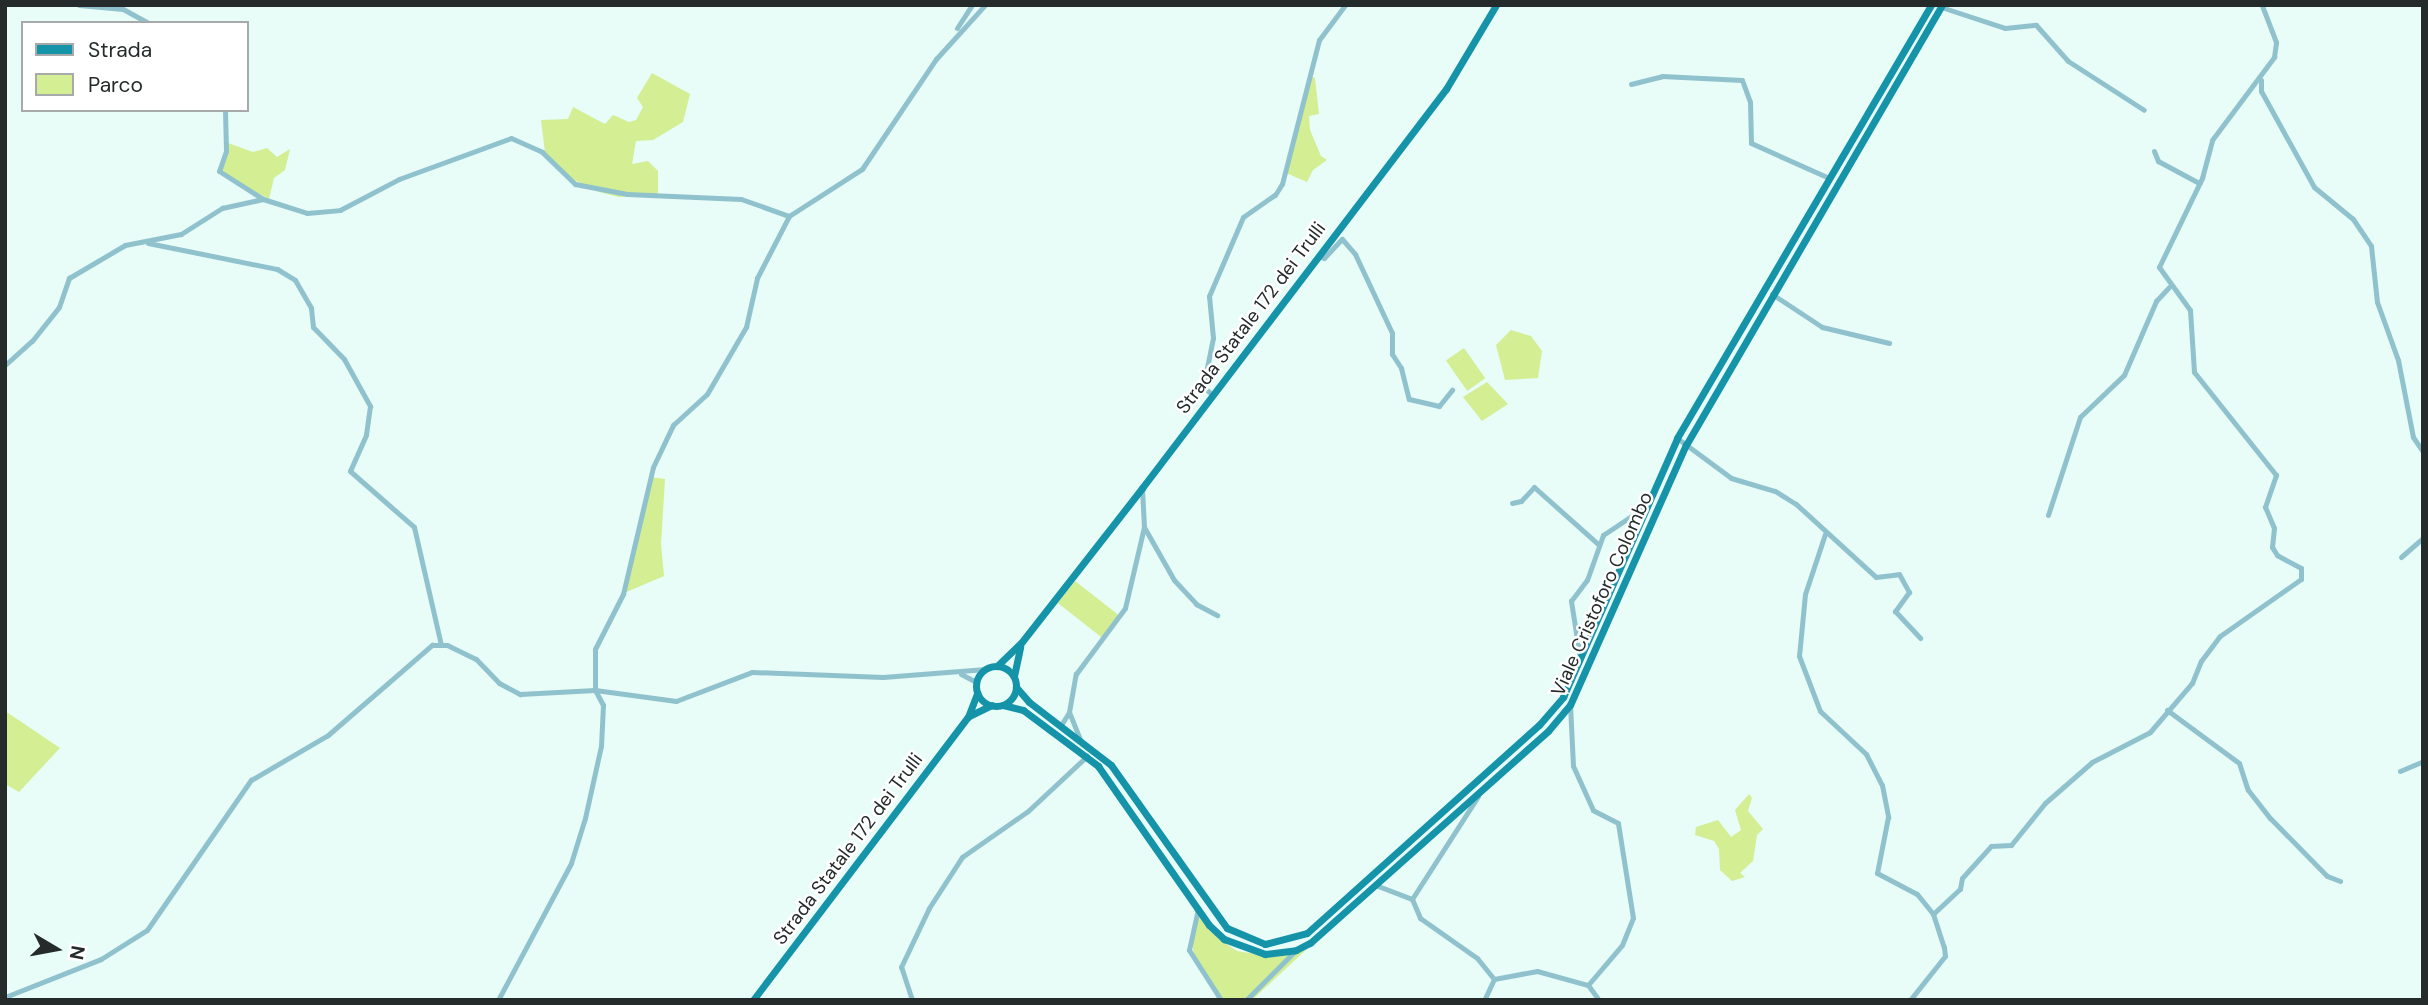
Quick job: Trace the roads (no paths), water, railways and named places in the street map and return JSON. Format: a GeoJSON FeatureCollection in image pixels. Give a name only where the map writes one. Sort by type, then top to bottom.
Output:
{"type":"FeatureCollection","features":[{"type":"Feature","properties":{"kind":"main road","name":"Strada Statale 172 dei Trulli"},"geometry":{"type":"LineString","coordinates":[[997,666],[1021,643],[1142,488],[1446,89],[1496,5]]}},
{"type":"Feature","properties":{"kind":"main road","name":"Viale Cristoforo Colombo"},"geometry":{"type":"LineString","coordinates":[[1003,705],[1023,710],[1087,756],[1109,778],[1198,909],[1216,932],[1237,947],[1265,954],[1296,950],[1325,933],[1479,793],[1570,705],[1686,445],[1941,6]]}},
{"type":"Feature","properties":{"kind":"main road","name":"Viale Cristoforo Colombo"},"geometry":{"type":"LineString","coordinates":[[1016,687],[1029,702],[1080,738],[1128,787],[1222,923],[1250,941],[1277,943],[1307,933],[1539,725],[1562,699],[1677,438],[1929,7]]}},
{"type":"Feature","properties":{"kind":"main road","name":"Strada Statale 172 dei Trulli"},"geometry":{"type":"LineString","coordinates":[[1014,677],[1021,643]]}},
{"type":"Feature","properties":{"kind":"main road"},"geometry":{"type":"LineString","coordinates":[[997,666],[1014,677],[1016,687],[1003,705],[992,705],[977,692],[976,682],[986,668],[997,666]]}},
{"type":"Feature","properties":{"kind":"main road","name":"Strada Statale 172 dei Trulli"},"geometry":{"type":"LineString","coordinates":[[753,1000],[968,717],[977,692]]}},
{"type":"Feature","properties":{"kind":"main road"},"geometry":{"type":"LineString","coordinates":[[1562,699],[1570,705]]}},
{"type":"Feature","properties":{"kind":"main road","name":"Strada Statale 172 dei Trulli"},"geometry":{"type":"LineString","coordinates":[[968,717],[992,705]]}},
{"type":"Feature","properties":{"kind":"street"},"geometry":{"type":"LineString","coordinates":[[79,5],[123,9],[144,21]]}},
{"type":"Feature","properties":{"kind":"street"},"geometry":{"type":"LineString","coordinates":[[498,1000],[571,863],[601,746],[603,705],[595,690],[595,649],[623,594],[653,467],[674,425],[707,394],[746,327],[757,278],[789,216],[862,169],[972,5]]}},
{"type":"Feature","properties":{"kind":"street"},"geometry":{"type":"LineString","coordinates":[[943,51],[985,5]]}},
{"type":"Feature","properties":{"kind":"street"},"geometry":{"type":"LineString","coordinates":[[1213,395],[1203,387],[1213,338],[1209,296],[1243,217],[1275,195],[1282,184],[1319,40],[1345,5]]}},
{"type":"Feature","properties":{"kind":"street"},"geometry":{"type":"LineString","coordinates":[[1933,914],[1960,889],[1962,878],[1991,846],[2011,845],[2045,803],[2092,762],[2150,732],[2192,683],[2201,661],[2220,636],[2302,574],[2272,547],[2274,528],[2265,508],[2276,475],[2194,372],[2190,310],[2169,287],[2161,261],[2199,183],[2212,140],[2261,80],[2276,50],[2262,5]]}},
{"type":"Feature","properties":{"kind":"street"},"geometry":{"type":"LineString","coordinates":[[1941,6],[2005,28],[2036,24],[2068,61],[2144,110]]}},
{"type":"Feature","properties":{"kind":"street"},"geometry":{"type":"LineString","coordinates":[[1631,84],[1662,76],[1742,80],[1749,102],[1751,143],[1829,178]]}},
{"type":"Feature","properties":{"kind":"street"},"geometry":{"type":"LineString","coordinates":[[2261,80],[2261,91],[2314,187],[2353,219],[2371,246],[2377,302],[2398,360],[2413,437],[2423,453]]}},
{"type":"Feature","properties":{"kind":"street"},"geometry":{"type":"LineString","coordinates":[[225,112],[226,151],[219,171],[263,199],[307,213],[327,215],[399,179],[511,138],[542,152],[575,184],[627,194],[741,199],[789,216]]}},
{"type":"Feature","properties":{"kind":"street"},"geometry":{"type":"LineString","coordinates":[[1851,141],[1859,146]]}},
{"type":"Feature","properties":{"kind":"street"},"geometry":{"type":"LineString","coordinates":[[2154,151],[2158,161],[2199,183]]}},
{"type":"Feature","properties":{"kind":"street"},"geometry":{"type":"LineString","coordinates":[[5,365],[32,341],[59,307],[69,278],[125,245],[148,243],[181,234],[222,208],[263,199]]}},
{"type":"Feature","properties":{"kind":"street"},"geometry":{"type":"LineString","coordinates":[[1319,256],[1324,258],[1342,239],[1355,254],[1392,333],[1392,354],[1409,399],[1439,406],[1452,390]]}},
{"type":"Feature","properties":{"kind":"street"},"geometry":{"type":"LineString","coordinates":[[148,243],[277,268],[295,281],[311,308],[313,327],[344,359],[370,406],[366,435],[349,471],[414,527],[442,645]]}},
{"type":"Feature","properties":{"kind":"street"},"geometry":{"type":"LineString","coordinates":[[2048,515],[2080,417],[2124,375],[2157,301],[2169,287]]}},
{"type":"Feature","properties":{"kind":"street"},"geometry":{"type":"LineString","coordinates":[[1772,294],[1819,326],[1889,343]]}},
{"type":"Feature","properties":{"kind":"street"},"geometry":{"type":"LineString","coordinates":[[1677,438],[1731,478],[1774,492],[1796,504],[1825,534],[1879,578],[1899,574],[1909,592],[1895,611],[1920,638]]}},
{"type":"Feature","properties":{"kind":"street"},"geometry":{"type":"LineString","coordinates":[[1512,503],[1521,501],[1534,487],[1599,545]]}},
{"type":"Feature","properties":{"kind":"street"},"geometry":{"type":"LineString","coordinates":[[1061,725],[1069,712],[1076,674],[1125,608],[1144,527],[1142,488]]}},
{"type":"Feature","properties":{"kind":"street"},"geometry":{"type":"LineString","coordinates":[[1580,661],[1572,601],[1587,580],[1604,535],[1648,505]]}},
{"type":"Feature","properties":{"kind":"street"},"geometry":{"type":"LineString","coordinates":[[1144,527],[1174,580],[1195,604],[1217,615]]}},
{"type":"Feature","properties":{"kind":"street"},"geometry":{"type":"LineString","coordinates":[[1825,534],[1805,594],[1800,663],[1820,711],[1866,754],[1882,785],[1888,817],[1877,873],[1917,894],[1933,914],[1945,956],[1910,1000]]}},
{"type":"Feature","properties":{"kind":"street"},"geometry":{"type":"LineString","coordinates":[[2401,557],[2423,538]]}},
{"type":"Feature","properties":{"kind":"street"},"geometry":{"type":"LineString","coordinates":[[5,997],[101,959],[141,935],[251,780],[328,735],[432,645],[442,645],[476,659],[499,683],[520,694],[595,690],[676,701],[752,672],[883,677],[958,673],[986,668]]}},
{"type":"Feature","properties":{"kind":"street"},"geometry":{"type":"LineString","coordinates":[[958,673],[976,682]]}},
{"type":"Feature","properties":{"kind":"street"},"geometry":{"type":"LineString","coordinates":[[1570,705],[1573,766],[1593,810],[1618,823],[1634,906],[1622,945],[1588,985]]}},
{"type":"Feature","properties":{"kind":"street"},"geometry":{"type":"LineString","coordinates":[[2167,710],[2239,763],[2248,790],[2270,818],[2327,876],[2340,881]]}},
{"type":"Feature","properties":{"kind":"street"},"geometry":{"type":"LineString","coordinates":[[1069,712],[1080,738]]}},
{"type":"Feature","properties":{"kind":"street"},"geometry":{"type":"LineString","coordinates":[[912,1000],[901,967],[929,908],[962,857],[1028,811],[1087,756]]}},
{"type":"Feature","properties":{"kind":"street"},"geometry":{"type":"LineString","coordinates":[[2400,772],[2423,761]]}},
{"type":"Feature","properties":{"kind":"street"},"geometry":{"type":"LineString","coordinates":[[1412,899],[1479,793]]}},
{"type":"Feature","properties":{"kind":"street"},"geometry":{"type":"LineString","coordinates":[[1377,886],[1412,899],[1420,918],[1477,958],[1494,979]]}},
{"type":"Feature","properties":{"kind":"street"},"geometry":{"type":"LineString","coordinates":[[1198,909],[1189,950],[1221,1000]]}},
{"type":"Feature","properties":{"kind":"street"},"geometry":{"type":"LineString","coordinates":[[1246,1000],[1296,950]]}},
{"type":"Feature","properties":{"kind":"street"},"geometry":{"type":"LineString","coordinates":[[1494,979],[1537,971],[1588,985],[1599,1000]]}},
{"type":"Feature","properties":{"kind":"street"},"geometry":{"type":"LineString","coordinates":[[1484,1000],[1494,979]]}}]}
